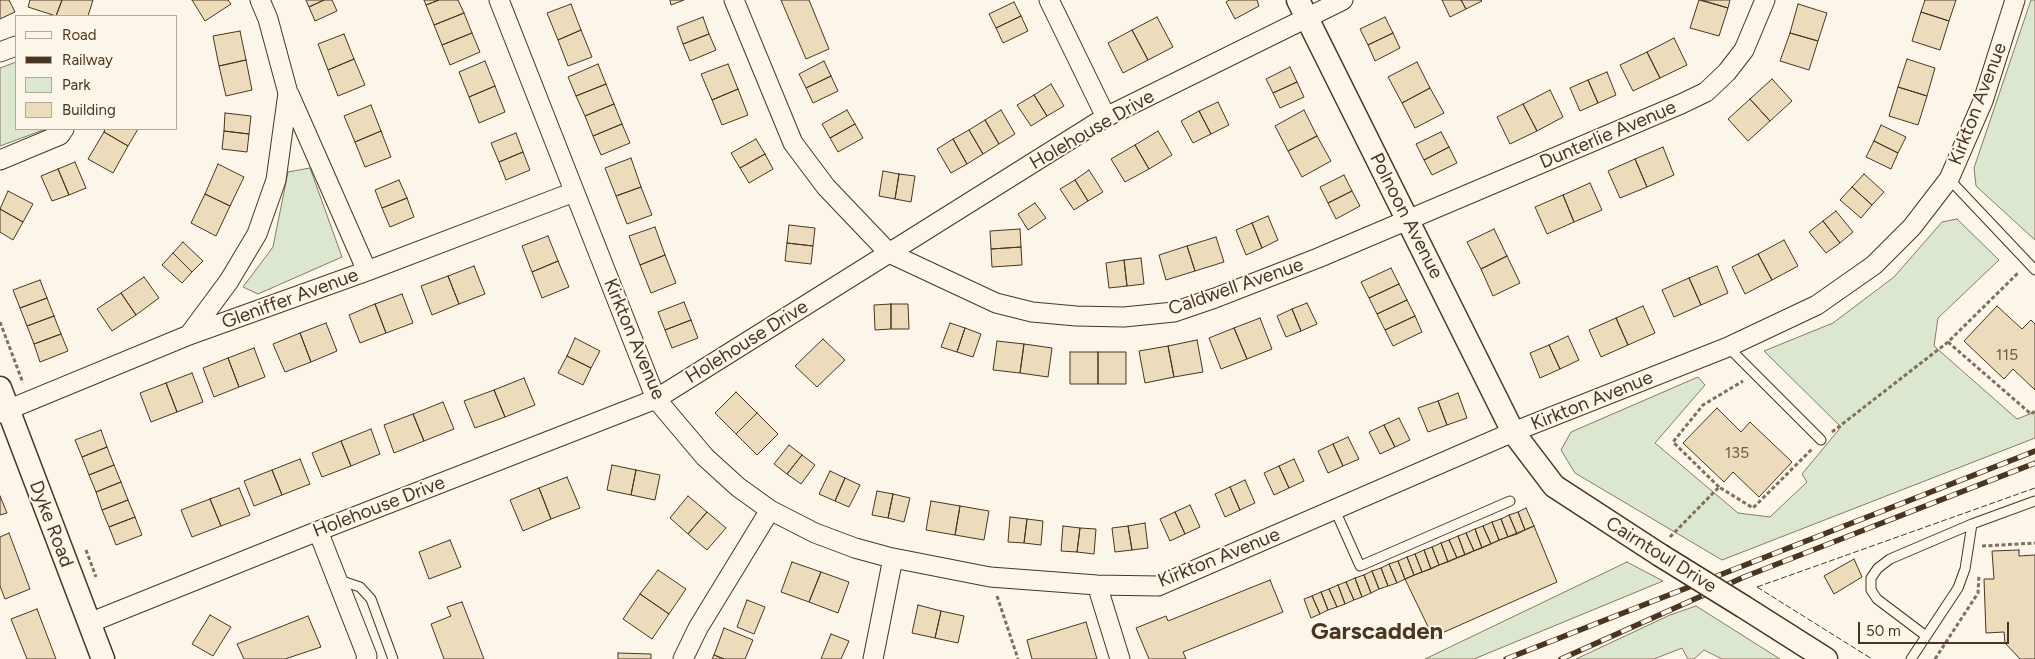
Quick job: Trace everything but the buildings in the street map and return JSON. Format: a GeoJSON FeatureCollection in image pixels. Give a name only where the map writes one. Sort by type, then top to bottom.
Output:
{"type":"FeatureCollection","features":[{"type":"Feature","properties":{"kind":"street"},"geometry":{"type":"LineString","coordinates":[[260,0],[268,19],[288,93],[367,271]]}},
{"type":"Feature","properties":{"kind":"street","name":"Kirkton Avenue"},"geometry":{"type":"LineString","coordinates":[[499,0],[656,399],[705,457],[738,487],[770,510],[815,534],[855,548],[893,558],[990,577],[1098,585],[1158,586],[1513,432],[1728,347],[1817,305],[1874,265],[1912,227],[1949,179],[1984,100],[2015,0]]}},
{"type":"Feature","properties":{"kind":"street","name":"Caldwell Avenue"},"geometry":{"type":"LineString","coordinates":[[734,0],[793,143],[826,187],[889,253],[996,303],[1032,312],[1076,316],[1124,317],[1174,312],[1318,258],[1408,219]]}},
{"type":"Feature","properties":{"kind":"street"},"geometry":{"type":"LineString","coordinates":[[1049,0],[1106,117]]}},
{"type":"Feature","properties":{"kind":"street","name":"Holehouse Drive"},"geometry":{"type":"LineString","coordinates":[[89,624],[318,531],[656,399],[1106,117],[1302,9],[1343,0]]}},
{"type":"Feature","properties":{"kind":"street","name":"Dunterlie Avenue"},"geometry":{"type":"LineString","coordinates":[[1408,219],[1706,92],[1727,72],[1744,50],[1765,0]]}},
{"type":"Feature","properties":{"kind":"street","name":"Polnoon Avenue"},"geometry":{"type":"LineString","coordinates":[[1302,9],[1513,432]]}},
{"type":"Feature","properties":{"kind":"street"},"geometry":{"type":"LineString","coordinates":[[0,52],[15,46]]}},
{"type":"Feature","properties":{"kind":"street"},"geometry":{"type":"LineString","coordinates":[[189,335],[229,281],[257,234],[276,180],[288,93]]}},
{"type":"Feature","properties":{"kind":"street"},"geometry":{"type":"LineString","coordinates":[[0,160],[60,135],[63,130]]}},
{"type":"Feature","properties":{"kind":"street","name":"Gleniffer Avenue"},"geometry":{"type":"LineString","coordinates":[[4,411],[189,335],[367,271],[574,192]]}},
{"type":"Feature","properties":{"kind":"street","name":"Dyke Road"},"geometry":{"type":"LineString","coordinates":[[0,388],[4,411],[103,659]]}},
{"type":"Feature","properties":{"kind":"street","name":"Cairntoul Drive"},"geometry":{"type":"LineString","coordinates":[[1513,432],[1554,486],[1826,659]]}},
{"type":"Feature","properties":{"kind":"street"},"geometry":{"type":"LineString","coordinates":[[684,659],[698,628],[770,510]]}},
{"type":"Feature","properties":{"kind":"street"},"geometry":{"type":"LineString","coordinates":[[318,531],[367,656],[366,659]]}},
{"type":"Feature","properties":{"kind":"street"},"geometry":{"type":"LineString","coordinates":[[873,659],[893,558]]}},
{"type":"Feature","properties":{"kind":"street"},"geometry":{"type":"LineString","coordinates":[[1098,585],[1120,659]]}},
{"type":"Feature","properties":{"kind":"lane"},"geometry":{"type":"LineString","coordinates":[[1949,179],[2032,266]]}},
{"type":"Feature","properties":{"kind":"lane"},"geometry":{"type":"LineString","coordinates":[[1728,347],[1822,440]]}},
{"type":"Feature","properties":{"kind":"lane"},"geometry":{"type":"LineString","coordinates":[[1335,510],[1360,566],[1510,501]]}},
{"type":"Feature","properties":{"kind":"lane"},"geometry":{"type":"LineString","coordinates":[[1926,636],[1876,599],[1871,590],[1871,578],[1878,568],[1890,559],[1972,524],[2035,501]]}},
{"type":"Feature","properties":{"kind":"lane"},"geometry":{"type":"LineString","coordinates":[[1911,659],[1952,598],[1962,578],[1972,524]]}},
{"type":"Feature","properties":{"kind":"lane"},"geometry":{"type":"LineString","coordinates":[[337,580],[360,587],[371,599],[393,659]]}},
{"type":"Feature","properties":{"kind":"path"},"geometry":{"type":"LineString","coordinates":[[1755,374],[1703,405],[1673,442],[1719,487],[1753,508],[1822,440],[1948,342],[2032,266]]}},
{"type":"Feature","properties":{"kind":"path"},"geometry":{"type":"LineString","coordinates":[[1948,342],[2031,414],[2035,411]]}},
{"type":"Feature","properties":{"kind":"path"},"geometry":{"type":"LineString","coordinates":[[1658,553],[1719,487]]}},
{"type":"Feature","properties":{"kind":"path"},"geometry":{"type":"LineString","coordinates":[[1981,555],[1982,546],[2035,542]]}},
{"type":"Feature","properties":{"kind":"path"},"geometry":{"type":"LineString","coordinates":[[1935,659],[1978,593],[1979,574]]}},
{"type":"Feature","properties":{"kind":"path"},"geometry":{"type":"LineString","coordinates":[[990,577],[1018,659]]}},
{"type":"Feature","properties":{"kind":"green space"},"geometry":{"type":"Polygon","coordinates":[[[2031,0],[2035,0],[2035,240],[1976,186],[1974,168],[2031,0]]]}},
{"type":"Feature","properties":{"kind":"green space"},"geometry":{"type":"Polygon","coordinates":[[[15,62],[15,130],[43,130],[0,146],[0,68],[15,62]]]}},
{"type":"Feature","properties":{"kind":"green space"},"geometry":{"type":"Polygon","coordinates":[[[310,168],[342,257],[258,294],[243,287],[273,247],[288,172],[310,168]]]}},
{"type":"Feature","properties":{"kind":"green space"},"geometry":{"type":"Polygon","coordinates":[[[1957,219],[1999,260],[1938,318],[1934,346],[2017,419],[2035,412],[2035,438],[1722,560],[1575,473],[1561,450],[1571,432],[1698,377],[1705,385],[1655,443],[1738,513],[1770,517],[1807,482],[1802,474],[1841,427],[1764,351],[1833,323],[1894,277],[1942,222],[1957,219]]]}},
{"type":"Feature","properties":{"kind":"green space"},"geometry":{"type":"Polygon","coordinates":[[[1627,562],[1663,581],[1474,659],[1425,659],[1627,562]]]}},
{"type":"Feature","properties":{"kind":"green space"},"geometry":{"type":"Polygon","coordinates":[[[1696,606],[1780,659],[1722,659],[1704,650],[1694,659],[1688,659],[1682,648],[1654,659],[1576,659],[1670,615],[1696,606]]]}},
{"type":"Feature","properties":{"kind":"railway"},"geometry":{"type":"LineString","coordinates":[[1506,659],[2035,451]]}},
{"type":"Feature","properties":{"kind":"railway"},"geometry":{"type":"LineString","coordinates":[[1561,659],[1744,577],[2035,463]]}},
{"type":"Feature","properties":{"kind":"fence"},"geometry":{"type":"LineString","coordinates":[[1757,587],[2035,488]]}},
{"type":"Feature","properties":{"kind":"fence"},"geometry":{"type":"LineString","coordinates":[[1757,587],[1872,659]]}},
{"type":"Feature","properties":{"kind":"district","name":"Garscadden"},"geometry":{"type":"Point","coordinates":[1377,632]}}]}
